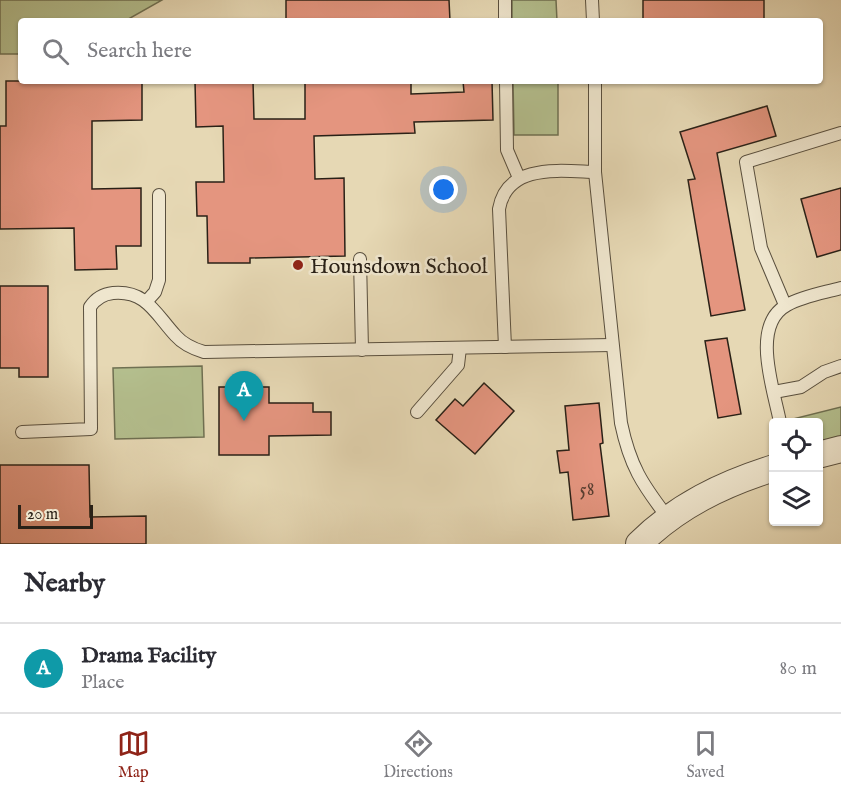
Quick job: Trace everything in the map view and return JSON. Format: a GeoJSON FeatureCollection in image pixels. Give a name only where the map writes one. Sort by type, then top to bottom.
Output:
{"type":"FeatureCollection","features":[{"type":"Feature","properties":{"kind":"street"},"geometry":{"type":"LineString","coordinates":[[823,454],[841,449]]}},
{"type":"Feature","properties":{"kind":"street"},"geometry":{"type":"LineString","coordinates":[[639,544],[668,518],[712,491],[769,470]]}},
{"type":"Feature","properties":{"kind":"lane"},"geometry":{"type":"LineString","coordinates":[[505,0],[506,18]]}},
{"type":"Feature","properties":{"kind":"lane"},"geometry":{"type":"LineString","coordinates":[[592,0],[593,18]]}},
{"type":"Feature","properties":{"kind":"lane"},"geometry":{"type":"LineString","coordinates":[[506,84],[507,150],[519,178]]}},
{"type":"Feature","properties":{"kind":"lane"},"geometry":{"type":"LineString","coordinates":[[595,84],[595,172],[612,345],[627,450],[636,474],[668,518]]}},
{"type":"Feature","properties":{"kind":"lane"},"geometry":{"type":"LineString","coordinates":[[785,306],[761,248],[746,162],[841,133]]}},
{"type":"Feature","properties":{"kind":"lane"},"geometry":{"type":"LineString","coordinates":[[505,347],[499,209],[506,189],[519,178],[549,171],[595,172]]}},
{"type":"Feature","properties":{"kind":"lane"},"geometry":{"type":"LineString","coordinates":[[146,302],[155,292],[159,280],[159,195]]}},
{"type":"Feature","properties":{"kind":"lane"},"geometry":{"type":"LineString","coordinates":[[360,259],[362,350]]}},
{"type":"Feature","properties":{"kind":"lane"},"geometry":{"type":"LineString","coordinates":[[779,418],[766,349],[768,329],[774,316],[785,306],[841,288]]}},
{"type":"Feature","properties":{"kind":"lane"},"geometry":{"type":"LineString","coordinates":[[22,432],[91,429],[90,307],[95,300],[113,293],[136,295],[146,302],[176,337],[194,349],[204,352],[612,345]]}},
{"type":"Feature","properties":{"kind":"lane"},"geometry":{"type":"LineString","coordinates":[[417,412],[458,365],[460,348]]}},
{"type":"Feature","properties":{"kind":"lane"},"geometry":{"type":"LineString","coordinates":[[774,392],[801,387],[824,372],[841,366]]}},
{"type":"Feature","properties":{"kind":"green space"},"geometry":{"type":"Polygon","coordinates":[[[0,0],[162,0],[130,18],[18,18],[18,54],[0,54],[0,0]]]}},
{"type":"Feature","properties":{"kind":"green space"},"geometry":{"type":"Polygon","coordinates":[[[512,0],[556,0],[557,18],[512,18],[512,0]]]}},
{"type":"Feature","properties":{"kind":"green space"},"geometry":{"type":"Polygon","coordinates":[[[513,84],[558,84],[558,135],[514,135],[513,84]]]}},
{"type":"Feature","properties":{"kind":"green space"},"geometry":{"type":"Polygon","coordinates":[[[202,366],[204,437],[115,439],[113,368],[202,366]]]}},
{"type":"Feature","properties":{"kind":"green space"},"geometry":{"type":"Polygon","coordinates":[[[841,407],[841,437],[823,443],[823,418],[797,418],[841,407]]]}},
{"type":"Feature","properties":{"kind":"building"},"geometry":{"type":"Polygon","coordinates":[[[286,0],[449,0],[450,18],[286,18],[286,0]]]}},
{"type":"Feature","properties":{"kind":"building"},"geometry":{"type":"Polygon","coordinates":[[[643,0],[764,0],[764,18],[643,18],[643,0]]]}},
{"type":"Feature","properties":{"kind":"building"},"geometry":{"type":"Polygon","coordinates":[[[6,81],[18,81],[18,84],[142,84],[142,120],[92,121],[92,189],[141,188],[141,246],[116,246],[117,269],[75,270],[74,228],[0,229],[0,126],[6,126],[6,81]]]}},
{"type":"Feature","properties":{"kind":"building"},"geometry":{"type":"Polygon","coordinates":[[[195,84],[253,84],[254,119],[305,119],[305,84],[411,84],[411,94],[464,92],[463,84],[492,84],[493,120],[414,122],[415,133],[314,136],[315,179],[344,178],[345,256],[250,258],[250,263],[208,263],[207,216],[197,216],[196,182],[224,182],[223,126],[196,127],[195,84]]]}},
{"type":"Feature","properties":{"kind":"building"},"geometry":{"type":"Polygon","coordinates":[[[767,106],[776,136],[717,153],[745,310],[711,316],[688,180],[695,179],[680,132],[767,106]]]}},
{"type":"Feature","properties":{"kind":"building"},"geometry":{"type":"Polygon","coordinates":[[[841,188],[841,250],[817,257],[801,199],[841,188]]]}},
{"type":"Feature","properties":{"kind":"building"},"geometry":{"type":"Polygon","coordinates":[[[0,286],[48,286],[48,377],[19,377],[19,368],[0,368],[0,286]]]}},
{"type":"Feature","properties":{"kind":"building"},"geometry":{"type":"Polygon","coordinates":[[[727,338],[741,414],[718,418],[705,341],[727,338]]]}},
{"type":"Feature","properties":{"kind":"building"},"geometry":{"type":"Polygon","coordinates":[[[484,383],[514,411],[475,454],[436,420],[455,399],[463,406],[484,383]]]}},
{"type":"Feature","properties":{"kind":"building"},"geometry":{"type":"Polygon","coordinates":[[[219,387],[269,387],[269,403],[313,403],[313,412],[331,412],[331,435],[269,436],[269,455],[219,455],[219,387]]]}},
{"type":"Feature","properties":{"kind":"building"},"geometry":{"type":"Polygon","coordinates":[[[599,403],[603,443],[600,444],[609,516],[573,520],[568,472],[560,473],[557,451],[569,450],[565,406],[599,403]]]}},
{"type":"Feature","properties":{"kind":"building"},"geometry":{"type":"Polygon","coordinates":[[[0,465],[89,465],[90,517],[146,516],[146,544],[0,544],[0,465]]]}},
{"type":"Feature","properties":{"kind":"place","name":"Hounsdown School"},"geometry":{"type":"Point","coordinates":[298,265]}},
{"type":"Feature","properties":{"kind":"place","name":"Drama Facility"},"geometry":{"type":"Point","coordinates":[244,421]}}]}
